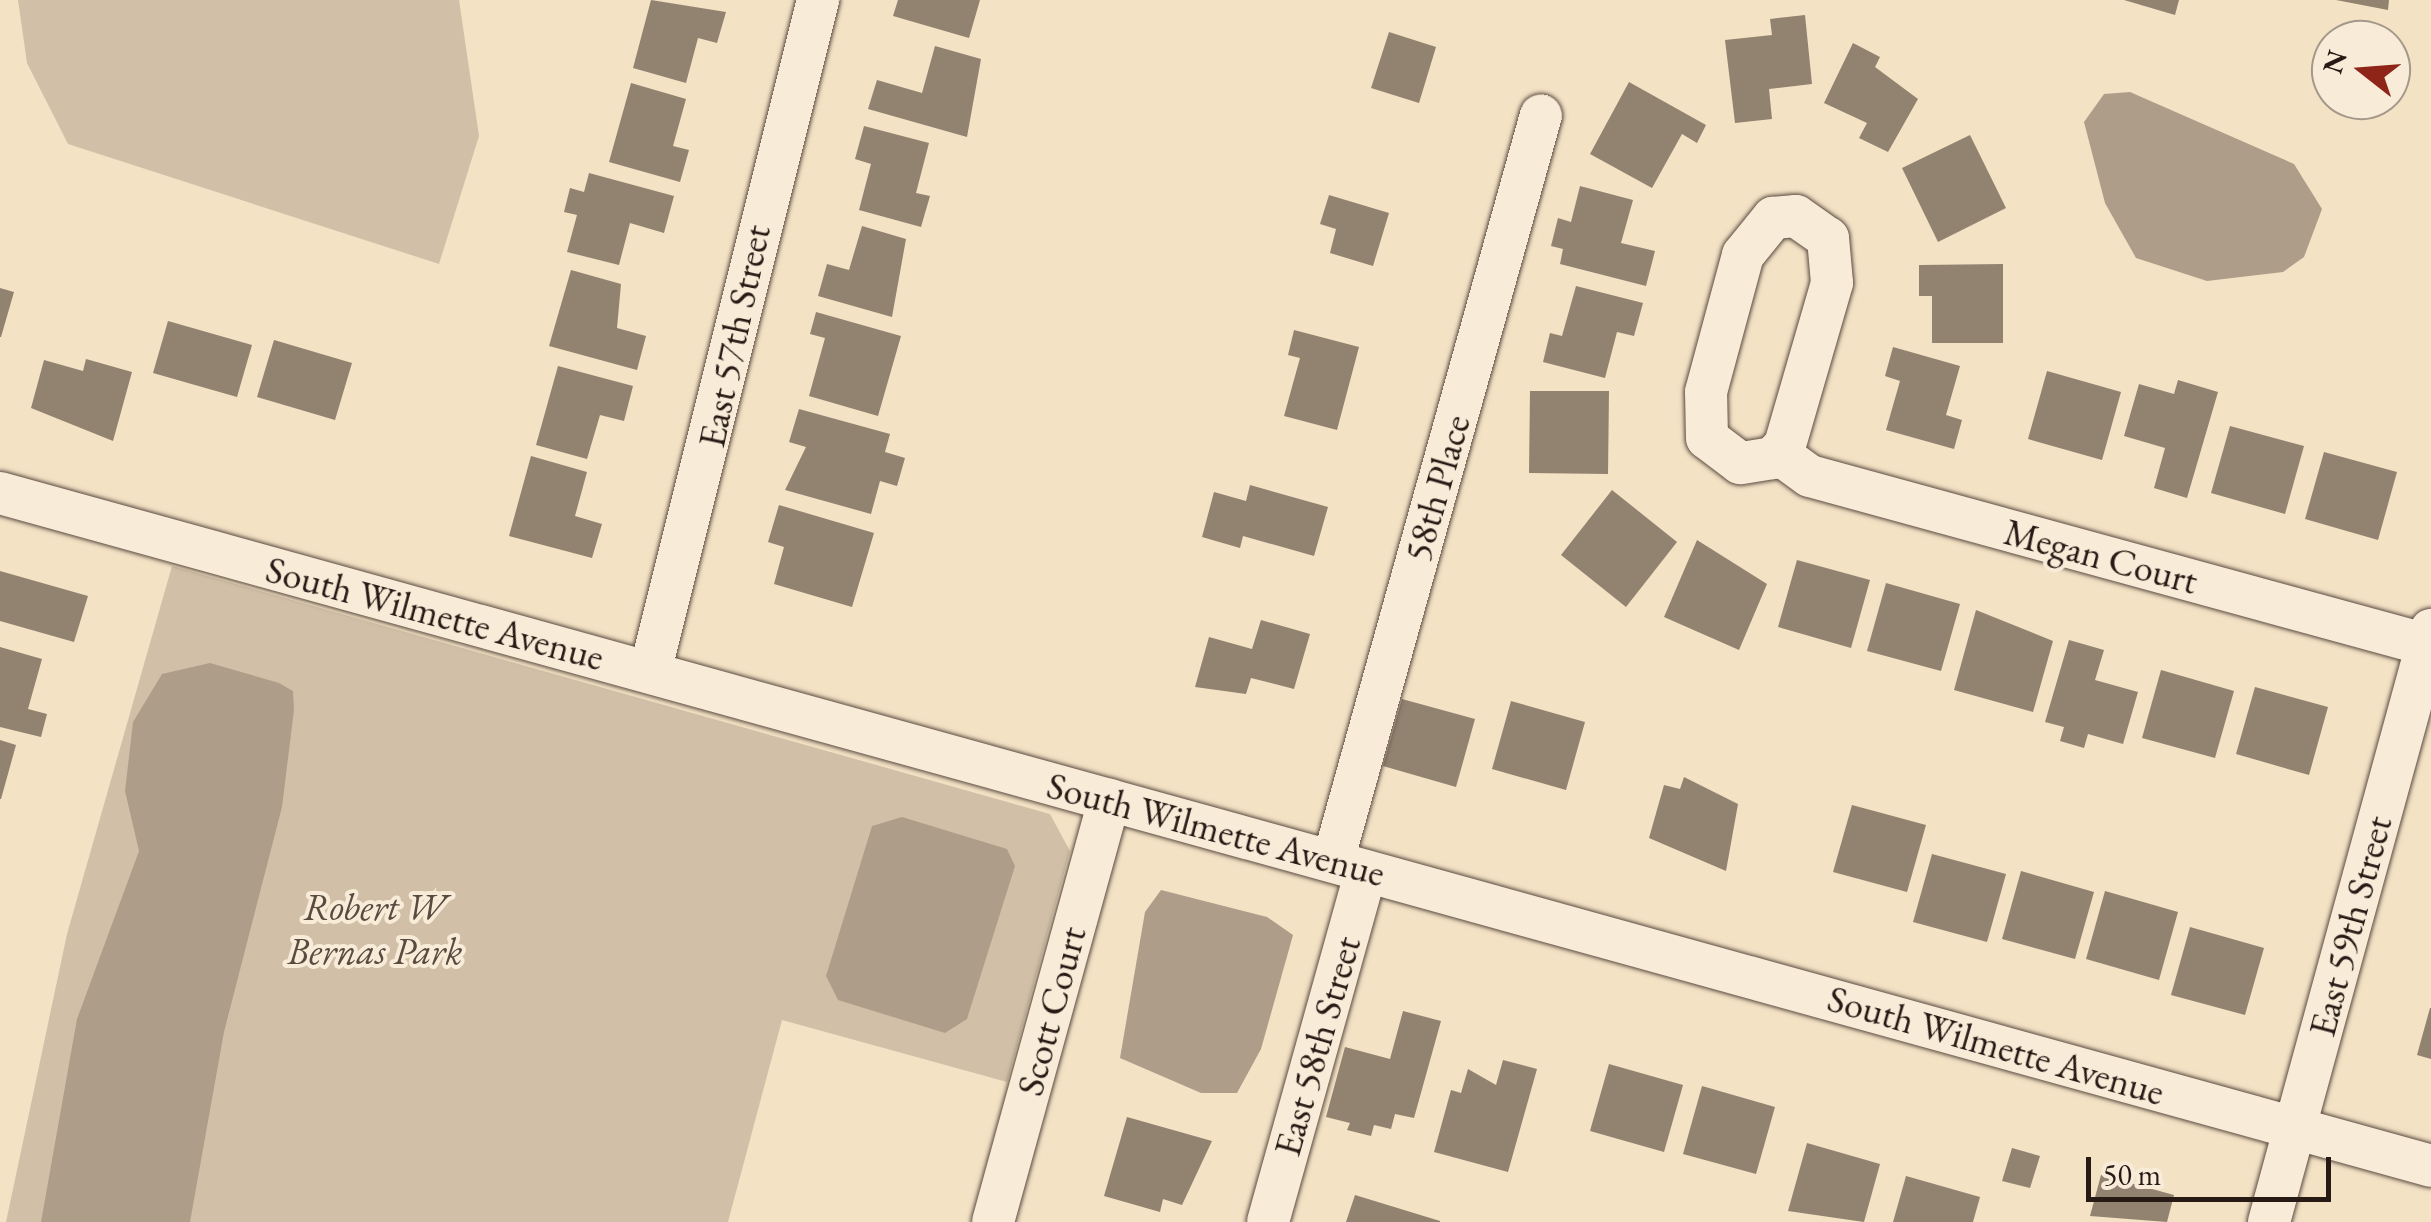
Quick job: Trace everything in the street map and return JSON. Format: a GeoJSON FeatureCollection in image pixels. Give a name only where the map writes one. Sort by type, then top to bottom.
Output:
{"type":"FeatureCollection","features":[{"type":"Feature","properties":{"kind":"street","name":"East 57th Street"},"geometry":{"type":"LineString","coordinates":[[650,672],[818,0]]}},
{"type":"Feature","properties":{"kind":"street","name":"58th Place"},"geometry":{"type":"LineString","coordinates":[[1350,866],[1542,115]]}},
{"type":"Feature","properties":{"kind":"street"},"geometry":{"type":"LineString","coordinates":[[1796,216],[1817,224],[1834,260],[1794,422],[1778,453],[1740,463],[1721,454],[1701,418],[1743,256],[1772,218],[1796,216]]}},
{"type":"Feature","properties":{"kind":"street","name":"Megan Court"},"geometry":{"type":"LineString","coordinates":[[1778,453],[1810,476],[2430,640]]}},
{"type":"Feature","properties":{"kind":"street","name":"South Wilmette Avenue"},"geometry":{"type":"LineString","coordinates":[[0,493],[2431,1166]]}},
{"type":"Feature","properties":{"kind":"street","name":"East 59th Street"},"geometry":{"type":"LineString","coordinates":[[2269,1222],[2430,640]]}},
{"type":"Feature","properties":{"kind":"street","name":"Scott Court"},"geometry":{"type":"LineString","coordinates":[[993,1222],[1109,800]]}},
{"type":"Feature","properties":{"kind":"street","name":"East 58th Street"},"geometry":{"type":"LineString","coordinates":[[1268,1222],[1350,866]]}},
{"type":"Feature","properties":{"kind":"green space"},"geometry":{"type":"Polygon","coordinates":[[[18,0],[459,0],[479,136],[439,264],[68,144],[27,63],[18,0]]]}},
{"type":"Feature","properties":{"kind":"green space","name":"Robert W Bernas Park"},"geometry":{"type":"Polygon","coordinates":[[[172,566],[1050,814],[1070,851],[1007,1082],[782,1020],[728,1222],[6,1222],[67,934],[172,566]]]}},
{"type":"Feature","properties":{"kind":"shaded area"},"geometry":{"type":"Polygon","coordinates":[[[2130,92],[2294,164],[2322,209],[2304,257],[2283,272],[2207,281],[2136,258],[2105,203],[2084,122],[2104,94],[2130,92]]]}},
{"type":"Feature","properties":{"kind":"shaded area"},"geometry":{"type":"Polygon","coordinates":[[[210,663],[279,683],[293,691],[294,710],[282,807],[224,1032],[190,1222],[41,1222],[77,1019],[139,851],[125,791],[133,722],[162,674],[210,663]]]}},
{"type":"Feature","properties":{"kind":"shaded area"},"geometry":{"type":"Polygon","coordinates":[[[902,817],[1007,849],[1015,866],[967,1019],[945,1033],[838,1000],[826,976],[872,826],[902,817]]]}},
{"type":"Feature","properties":{"kind":"shaded area"},"geometry":{"type":"Polygon","coordinates":[[[1161,890],[1267,917],[1293,935],[1261,1049],[1237,1093],[1201,1093],[1120,1058],[1145,912],[1161,890]]]}},
{"type":"Feature","properties":{"kind":"building"},"geometry":{"type":"Polygon","coordinates":[[[651,0],[726,12],[717,43],[698,38],[686,83],[633,68],[651,0]]]}},
{"type":"Feature","properties":{"kind":"building"},"geometry":{"type":"Polygon","coordinates":[[[898,0],[980,0],[969,38],[893,16],[898,0]]]}},
{"type":"Feature","properties":{"kind":"building"},"geometry":{"type":"Polygon","coordinates":[[[2124,0],[2179,0],[2175,15],[2124,0]]]}},
{"type":"Feature","properties":{"kind":"building"},"geometry":{"type":"Polygon","coordinates":[[[2336,0],[2389,0],[2388,10],[2336,0]]]}},
{"type":"Feature","properties":{"kind":"building"},"geometry":{"type":"Polygon","coordinates":[[[1805,15],[1812,84],[1769,89],[1772,119],[1735,123],[1725,40],[1772,35],[1770,19],[1805,15]]]}},
{"type":"Feature","properties":{"kind":"building"},"geometry":{"type":"Polygon","coordinates":[[[1389,32],[1436,47],[1419,103],[1371,88],[1389,32]]]}},
{"type":"Feature","properties":{"kind":"building"},"geometry":{"type":"Polygon","coordinates":[[[1853,43],[1880,57],[1875,67],[1918,99],[1888,152],[1859,138],[1867,123],[1824,103],[1853,43]]]}},
{"type":"Feature","properties":{"kind":"building"},"geometry":{"type":"Polygon","coordinates":[[[935,46],[981,59],[967,137],[868,109],[877,80],[922,93],[935,46]]]}},
{"type":"Feature","properties":{"kind":"building"},"geometry":{"type":"Polygon","coordinates":[[[1629,82],[1706,125],[1697,143],[1682,134],[1652,188],[1590,154],[1629,82]]]}},
{"type":"Feature","properties":{"kind":"building"},"geometry":{"type":"Polygon","coordinates":[[[631,83],[686,99],[673,146],[689,150],[680,182],[609,162],[631,83]]]}},
{"type":"Feature","properties":{"kind":"building"},"geometry":{"type":"Polygon","coordinates":[[[864,126],[929,143],[916,193],[930,196],[921,227],[859,210],[871,164],[855,159],[864,126]]]}},
{"type":"Feature","properties":{"kind":"building"},"geometry":{"type":"Polygon","coordinates":[[[1970,135],[2006,208],[1938,242],[1902,168],[1970,135]]]}},
{"type":"Feature","properties":{"kind":"building"},"geometry":{"type":"Polygon","coordinates":[[[589,173],[674,196],[664,233],[630,223],[619,265],[567,252],[577,215],[564,212],[570,188],[584,192],[589,173]]]}},
{"type":"Feature","properties":{"kind":"building"},"geometry":{"type":"Polygon","coordinates":[[[1580,186],[1633,200],[1621,243],[1655,251],[1646,286],[1560,264],[1563,249],[1551,246],[1558,218],[1571,222],[1580,186]]]}},
{"type":"Feature","properties":{"kind":"building"},"geometry":{"type":"Polygon","coordinates":[[[1329,195],[1389,213],[1373,266],[1330,253],[1336,229],[1320,224],[1329,195]]]}},
{"type":"Feature","properties":{"kind":"building"},"geometry":{"type":"Polygon","coordinates":[[[862,226],[906,239],[892,317],[818,296],[827,264],[849,270],[862,226]]]}},
{"type":"Feature","properties":{"kind":"building"},"geometry":{"type":"Polygon","coordinates":[[[2003,264],[2003,343],[1932,343],[1932,296],[1919,296],[1919,265],[2003,264]]]}},
{"type":"Feature","properties":{"kind":"building"},"geometry":{"type":"Polygon","coordinates":[[[571,270],[621,284],[617,328],[646,336],[637,370],[549,346],[571,270]]]}},
{"type":"Feature","properties":{"kind":"building"},"geometry":{"type":"Polygon","coordinates":[[[1576,286],[1643,303],[1634,336],[1617,332],[1605,378],[1543,362],[1550,333],[1562,336],[1576,286]]]}},
{"type":"Feature","properties":{"kind":"building"},"geometry":{"type":"Polygon","coordinates":[[[0,288],[14,292],[1,337],[0,337],[0,288]]]}},
{"type":"Feature","properties":{"kind":"building"},"geometry":{"type":"Polygon","coordinates":[[[816,312],[901,336],[878,416],[809,396],[825,338],[810,334],[816,312]]]}},
{"type":"Feature","properties":{"kind":"building"},"geometry":{"type":"Polygon","coordinates":[[[168,321],[252,345],[237,397],[153,373],[168,321]]]}},
{"type":"Feature","properties":{"kind":"building"},"geometry":{"type":"Polygon","coordinates":[[[1294,330],[1359,347],[1337,430],[1284,416],[1300,358],[1288,355],[1294,330]]]}},
{"type":"Feature","properties":{"kind":"building"},"geometry":{"type":"Polygon","coordinates":[[[274,340],[352,363],[335,420],[257,397],[274,340]]]}},
{"type":"Feature","properties":{"kind":"building"},"geometry":{"type":"Polygon","coordinates":[[[1893,347],[1960,366],[1946,415],[1962,420],[1954,449],[1886,430],[1900,381],[1885,376],[1893,347]]]}},
{"type":"Feature","properties":{"kind":"building"},"geometry":{"type":"Polygon","coordinates":[[[86,359],[132,372],[113,441],[31,408],[44,360],[83,371],[86,359]]]}},
{"type":"Feature","properties":{"kind":"building"},"geometry":{"type":"Polygon","coordinates":[[[558,366],[633,386],[624,421],[600,415],[587,459],[536,445],[558,366]]]}},
{"type":"Feature","properties":{"kind":"building"},"geometry":{"type":"Polygon","coordinates":[[[2047,371],[2121,392],[2102,460],[2028,439],[2047,371]]]}},
{"type":"Feature","properties":{"kind":"building"},"geometry":{"type":"Polygon","coordinates":[[[2178,380],[2218,392],[2187,498],[2154,488],[2165,448],[2124,436],[2139,384],[2174,394],[2178,380]]]}},
{"type":"Feature","properties":{"kind":"building"},"geometry":{"type":"Polygon","coordinates":[[[1530,391],[1609,391],[1608,474],[1529,473],[1530,391]]]}},
{"type":"Feature","properties":{"kind":"building"},"geometry":{"type":"Polygon","coordinates":[[[799,409],[890,434],[885,452],[905,458],[897,486],[880,481],[871,514],[785,490],[806,447],[789,442],[799,409]]]}},
{"type":"Feature","properties":{"kind":"building"},"geometry":{"type":"Polygon","coordinates":[[[2230,426],[2304,446],[2285,514],[2211,493],[2230,426]]]}},
{"type":"Feature","properties":{"kind":"building"},"geometry":{"type":"Polygon","coordinates":[[[2324,452],[2397,472],[2378,540],[2305,519],[2324,452]]]}},
{"type":"Feature","properties":{"kind":"building"},"geometry":{"type":"Polygon","coordinates":[[[531,456],[587,472],[575,516],[602,524],[592,558],[509,536],[531,456]]]}},
{"type":"Feature","properties":{"kind":"building"},"geometry":{"type":"Polygon","coordinates":[[[1250,485],[1328,507],[1314,556],[1243,536],[1240,548],[1202,537],[1214,492],[1246,501],[1250,485]]]}},
{"type":"Feature","properties":{"kind":"building"},"geometry":{"type":"Polygon","coordinates":[[[1612,490],[1677,542],[1626,607],[1561,555],[1612,490]]]}},
{"type":"Feature","properties":{"kind":"building"},"geometry":{"type":"Polygon","coordinates":[[[779,505],[874,533],[852,607],[774,584],[784,547],[768,542],[779,505]]]}},
{"type":"Feature","properties":{"kind":"building"},"geometry":{"type":"Polygon","coordinates":[[[1697,540],[1767,584],[1739,650],[1664,617],[1697,540]]]}},
{"type":"Feature","properties":{"kind":"building"},"geometry":{"type":"Polygon","coordinates":[[[1797,560],[1870,580],[1851,648],[1778,627],[1797,560]]]}},
{"type":"Feature","properties":{"kind":"building"},"geometry":{"type":"Polygon","coordinates":[[[0,571],[88,596],[74,642],[0,621],[0,571]]]}},
{"type":"Feature","properties":{"kind":"building"},"geometry":{"type":"Polygon","coordinates":[[[1886,583],[1960,604],[1941,671],[1867,651],[1886,583]]]}},
{"type":"Feature","properties":{"kind":"building"},"geometry":{"type":"Polygon","coordinates":[[[1976,610],[2053,641],[2033,712],[1954,690],[1976,610]]]}},
{"type":"Feature","properties":{"kind":"building"},"geometry":{"type":"Polygon","coordinates":[[[1261,620],[1310,634],[1294,689],[1251,678],[1246,694],[1195,687],[1209,637],[1252,649],[1261,620]]]}},
{"type":"Feature","properties":{"kind":"building"},"geometry":{"type":"Polygon","coordinates":[[[2069,640],[2104,650],[2095,680],[2138,692],[2123,744],[2088,734],[2084,748],[2060,741],[2064,727],[2045,722],[2069,640]]]}},
{"type":"Feature","properties":{"kind":"building"},"geometry":{"type":"Polygon","coordinates":[[[0,647],[42,659],[28,709],[47,714],[41,737],[0,727],[0,647]]]}},
{"type":"Feature","properties":{"kind":"building"},"geometry":{"type":"Polygon","coordinates":[[[2161,670],[2234,691],[2215,758],[2142,738],[2161,670]]]}},
{"type":"Feature","properties":{"kind":"building"},"geometry":{"type":"Polygon","coordinates":[[[2255,687],[2328,707],[2309,775],[2236,754],[2255,687]]]}},
{"type":"Feature","properties":{"kind":"building"},"geometry":{"type":"Polygon","coordinates":[[[1402,699],[1475,719],[1456,787],[1383,766],[1402,699]]]}},
{"type":"Feature","properties":{"kind":"building"},"geometry":{"type":"Polygon","coordinates":[[[1511,701],[1585,722],[1566,790],[1492,769],[1511,701]]]}},
{"type":"Feature","properties":{"kind":"building"},"geometry":{"type":"Polygon","coordinates":[[[0,740],[16,745],[1,799],[0,799],[0,740]]]}},
{"type":"Feature","properties":{"kind":"building"},"geometry":{"type":"Polygon","coordinates":[[[1684,777],[1738,804],[1726,871],[1649,838],[1664,785],[1680,789],[1684,777]]]}},
{"type":"Feature","properties":{"kind":"building"},"geometry":{"type":"Polygon","coordinates":[[[1852,805],[1926,825],[1907,892],[1833,872],[1852,805]]]}},
{"type":"Feature","properties":{"kind":"building"},"geometry":{"type":"Polygon","coordinates":[[[1932,854],[2006,874],[1987,942],[1913,922],[1932,854]]]}},
{"type":"Feature","properties":{"kind":"building"},"geometry":{"type":"Polygon","coordinates":[[[2021,871],[2094,892],[2075,959],[2002,939],[2021,871]]]}},
{"type":"Feature","properties":{"kind":"building"},"geometry":{"type":"Polygon","coordinates":[[[2105,891],[2178,912],[2159,980],[2086,959],[2105,891]]]}},
{"type":"Feature","properties":{"kind":"building"},"geometry":{"type":"Polygon","coordinates":[[[2190,927],[2264,948],[2245,1015],[2171,995],[2190,927]]]}},
{"type":"Feature","properties":{"kind":"building"},"geometry":{"type":"Polygon","coordinates":[[[2431,1008],[2431,1059],[2417,1055],[2431,1008]]]}},
{"type":"Feature","properties":{"kind":"building"},"geometry":{"type":"Polygon","coordinates":[[[1403,1011],[1441,1021],[1414,1118],[1395,1114],[1391,1129],[1374,1125],[1371,1136],[1347,1130],[1350,1123],[1326,1117],[1345,1047],[1390,1059],[1403,1011]]]}},
{"type":"Feature","properties":{"kind":"building"},"geometry":{"type":"Polygon","coordinates":[[[1503,1060],[1537,1069],[1508,1172],[1434,1152],[1451,1090],[1461,1093],[1468,1069],[1496,1085],[1503,1060]]]}},
{"type":"Feature","properties":{"kind":"building"},"geometry":{"type":"Polygon","coordinates":[[[1609,1064],[1683,1085],[1664,1152],[1590,1131],[1609,1064]]]}},
{"type":"Feature","properties":{"kind":"building"},"geometry":{"type":"Polygon","coordinates":[[[1702,1086],[1775,1107],[1756,1174],[1683,1154],[1702,1086]]]}},
{"type":"Feature","properties":{"kind":"building"},"geometry":{"type":"Polygon","coordinates":[[[1127,1117],[1212,1141],[1182,1205],[1163,1199],[1160,1212],[1104,1196],[1127,1117]]]}},
{"type":"Feature","properties":{"kind":"building"},"geometry":{"type":"Polygon","coordinates":[[[1807,1143],[1880,1164],[1864,1222],[1788,1211],[1807,1143]]]}},
{"type":"Feature","properties":{"kind":"building"},"geometry":{"type":"Polygon","coordinates":[[[2012,1148],[2040,1156],[2030,1188],[2002,1181],[2012,1148]]]}},
{"type":"Feature","properties":{"kind":"building"},"geometry":{"type":"Polygon","coordinates":[[[2101,1175],[2174,1195],[2167,1222],[2090,1216],[2101,1175]]]}},
{"type":"Feature","properties":{"kind":"building"},"geometry":{"type":"Polygon","coordinates":[[[1906,1176],[1980,1197],[1973,1222],[1893,1222],[1906,1176]]]}},
{"type":"Feature","properties":{"kind":"building"},"geometry":{"type":"Polygon","coordinates":[[[1355,1195],[1440,1221],[1440,1222],[1346,1222],[1355,1195]]]}}]}
